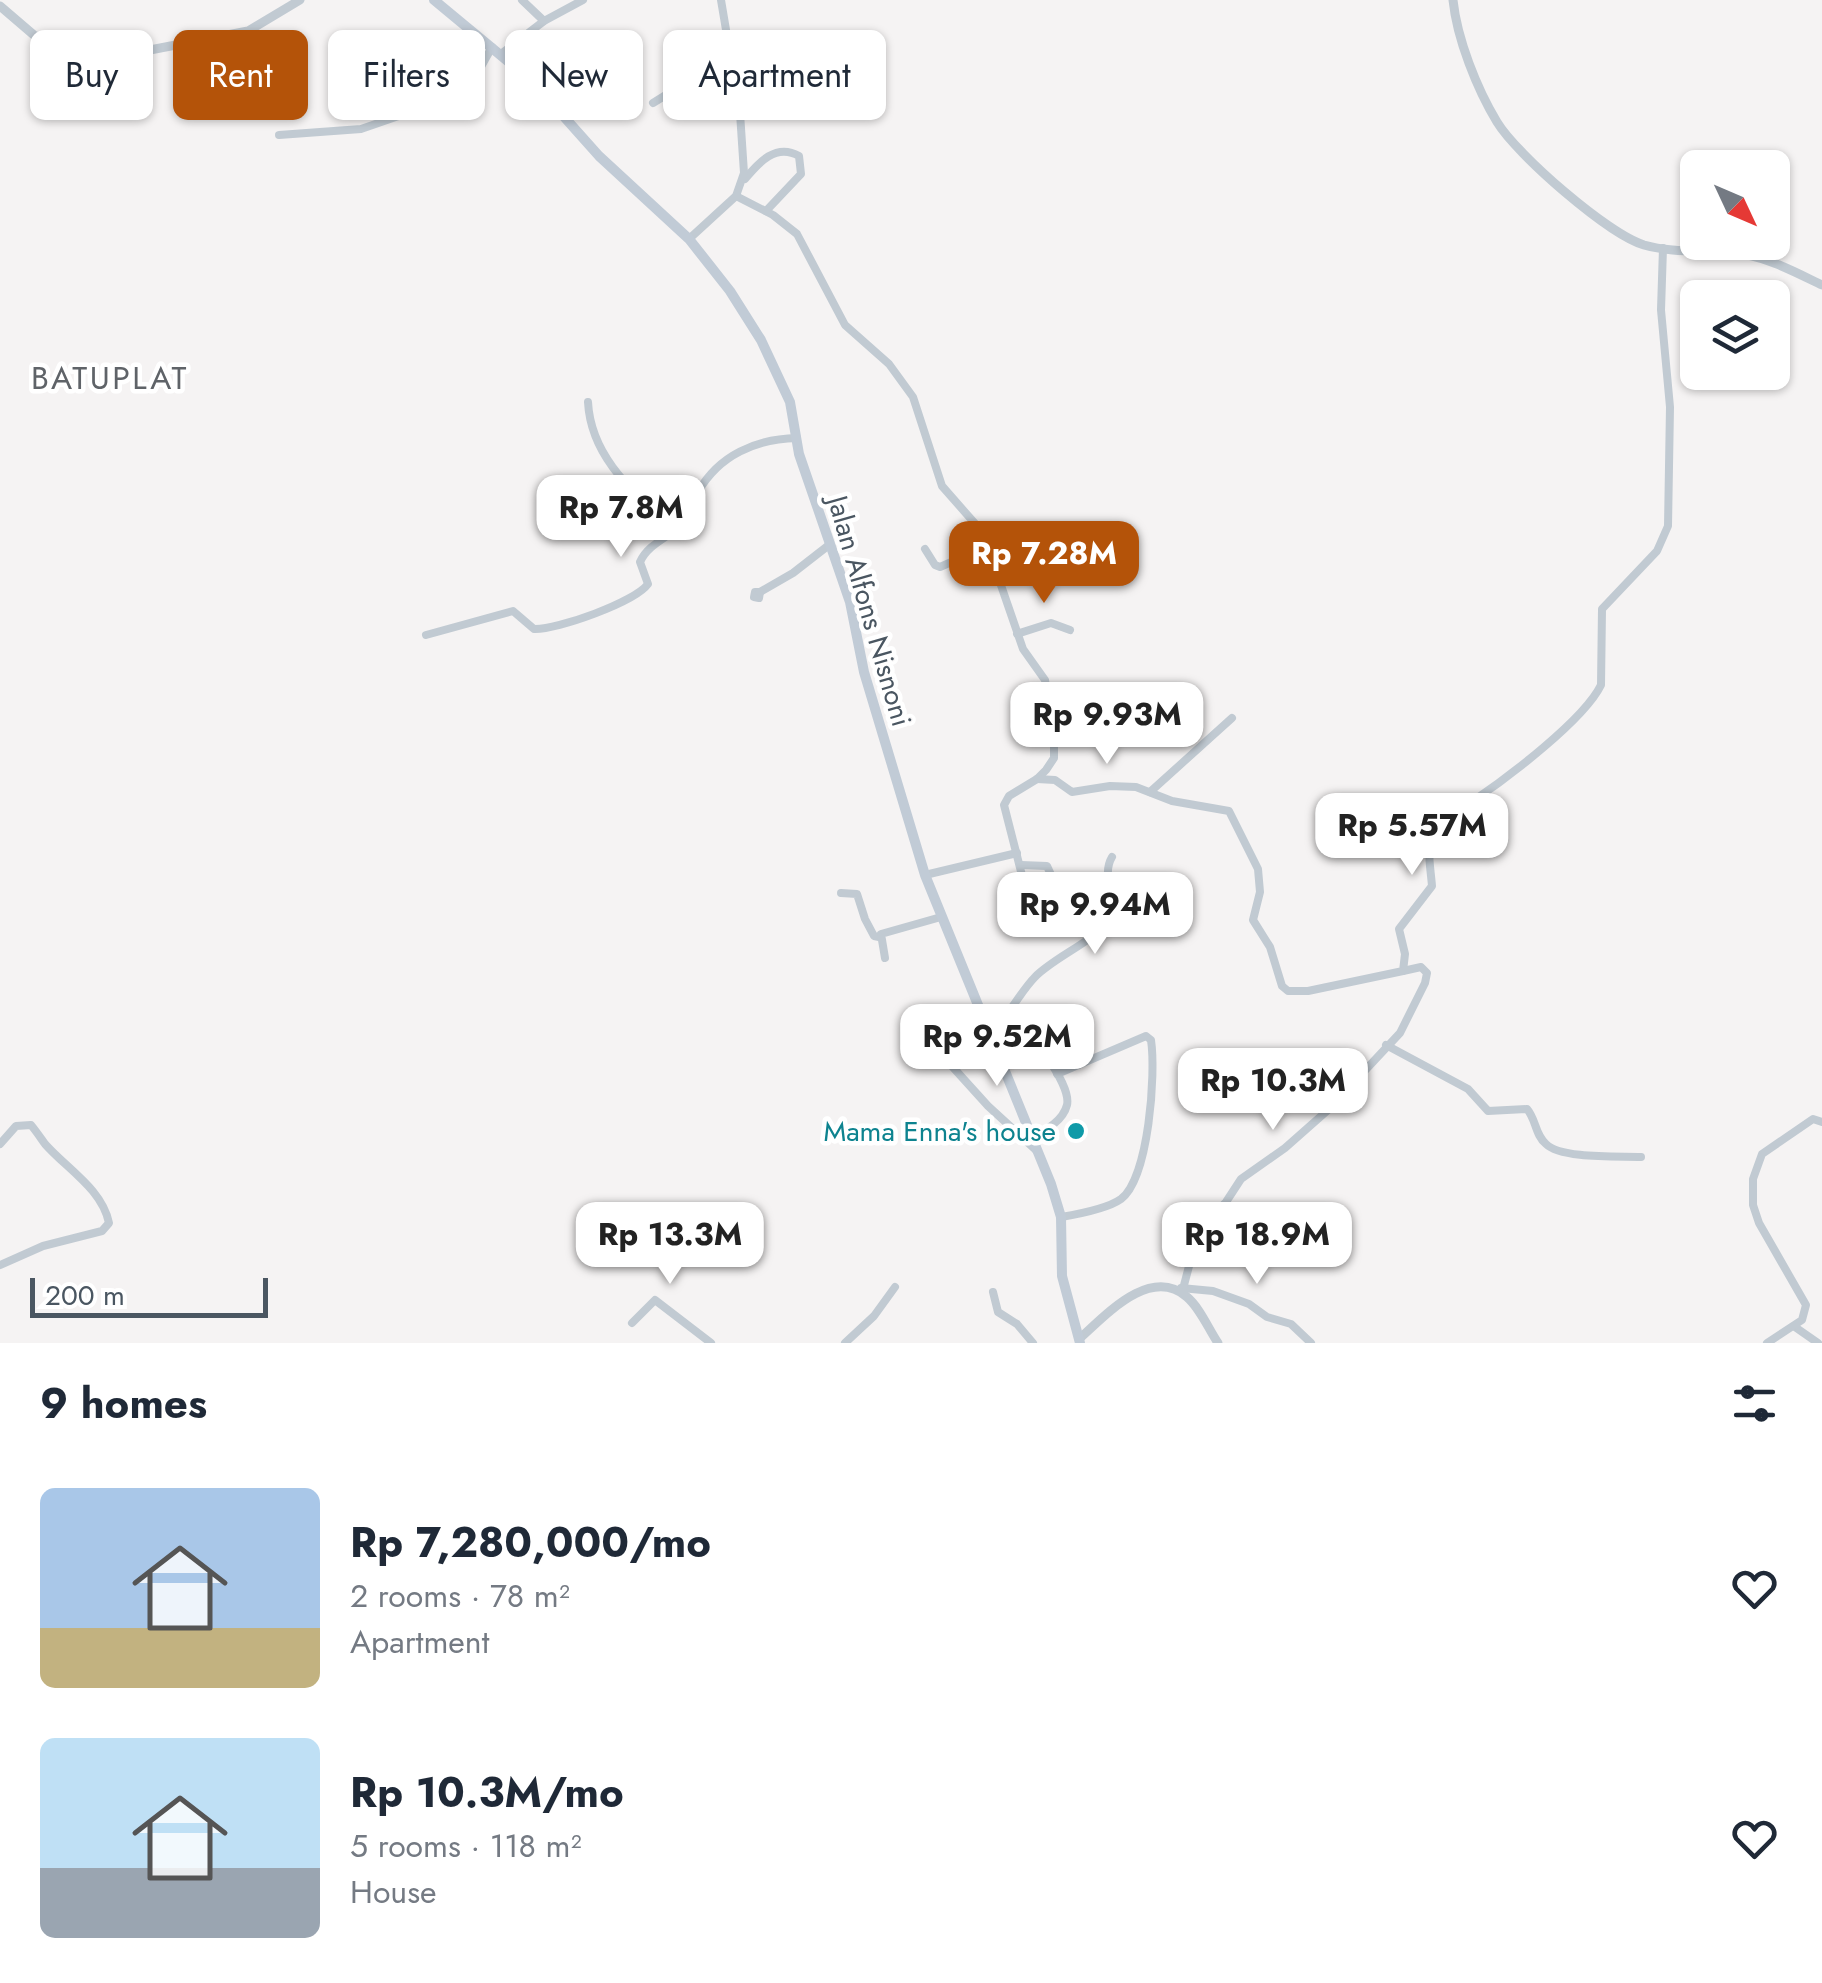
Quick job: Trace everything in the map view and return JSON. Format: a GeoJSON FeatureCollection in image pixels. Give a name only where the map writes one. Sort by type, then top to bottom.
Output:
{"type":"FeatureCollection","features":[{"type":"Feature","properties":{"kind":"main road","name":"Jalan Alfons Nisnoni"},"geometry":{"type":"LineString","coordinates":[[434,0],[533,82],[608,164],[690,238],[730,291],[785,388],[829,545],[850,602],[864,672],[925,875],[1040,1154],[1061,1217],[1062,1276],[1079,1341]]}},
{"type":"Feature","properties":{"kind":"street"},"geometry":{"type":"LineString","coordinates":[[250,30],[300,0]]}},
{"type":"Feature","properties":{"kind":"street"},"geometry":{"type":"LineString","coordinates":[[522,0],[544,21]]}},
{"type":"Feature","properties":{"kind":"street"},"geometry":{"type":"LineString","coordinates":[[278,135],[368,127],[412,112],[474,80],[497,51],[583,0]]}},
{"type":"Feature","properties":{"kind":"street"},"geometry":{"type":"LineString","coordinates":[[721,0],[726,30]]}},
{"type":"Feature","properties":{"kind":"street"},"geometry":{"type":"LineString","coordinates":[[1453,0],[1454,14],[1482,92],[1497,122],[1596,216],[1632,240],[1663,248],[1752,256],[1822,285]]}},
{"type":"Feature","properties":{"kind":"street"},"geometry":{"type":"LineString","coordinates":[[0,6],[30,32]]}},
{"type":"Feature","properties":{"kind":"street"},"geometry":{"type":"LineString","coordinates":[[653,103],[663,97]]}},
{"type":"Feature","properties":{"kind":"street"},"geometry":{"type":"LineString","coordinates":[[740,120],[742,183]]}},
{"type":"Feature","properties":{"kind":"street"},"geometry":{"type":"LineString","coordinates":[[690,238],[736,196],[742,183],[772,154],[787,150],[798,156],[801,174],[766,211]]}},
{"type":"Feature","properties":{"kind":"street"},"geometry":{"type":"LineString","coordinates":[[736,196],[798,234],[846,325],[889,364],[913,397],[942,486],[978,527],[1028,660],[1045,680],[1054,758],[1037,779],[1005,800],[1027,895]]}},
{"type":"Feature","properties":{"kind":"street"},"geometry":{"type":"LineString","coordinates":[[1402,971],[1405,954],[1399,928],[1432,886],[1428,845],[1440,816],[1468,805],[1498,783],[1572,720],[1600,690],[1602,610],[1657,551],[1666,534],[1670,518],[1670,407],[1662,310],[1663,248]]}},
{"type":"Feature","properties":{"kind":"street"},"geometry":{"type":"LineString","coordinates":[[588,402],[597,441],[611,468],[674,530]]}},
{"type":"Feature","properties":{"kind":"street"},"geometry":{"type":"LineString","coordinates":[[426,635],[513,610],[534,629],[552,628],[642,592],[648,584],[640,562],[646,550],[690,514],[698,492],[730,457],[748,446],[797,438]]}},
{"type":"Feature","properties":{"kind":"street"},"geometry":{"type":"LineString","coordinates":[[760,592],[829,545]]}},
{"type":"Feature","properties":{"kind":"street"},"geometry":{"type":"LineString","coordinates":[[925,550],[940,568],[988,546]]}},
{"type":"Feature","properties":{"kind":"street"},"geometry":{"type":"LineString","coordinates":[[1017,634],[1052,624],[1070,630]]}},
{"type":"Feature","properties":{"kind":"street"},"geometry":{"type":"LineString","coordinates":[[1150,792],[1232,718]]}},
{"type":"Feature","properties":{"kind":"street"},"geometry":{"type":"LineString","coordinates":[[1037,779],[1055,780],[1072,792],[1110,786],[1136,787],[1172,801],[1229,811],[1258,868],[1260,892],[1253,920],[1267,941],[1282,986],[1288,991],[1308,991],[1421,968],[1427,977],[1405,1025],[1328,1110],[1285,1148],[1241,1178],[1198,1236],[1178,1288]]}},
{"type":"Feature","properties":{"kind":"street"},"geometry":{"type":"LineString","coordinates":[[925,875],[1017,853]]}},
{"type":"Feature","properties":{"kind":"street"},"geometry":{"type":"LineString","coordinates":[[1040,1154],[950,1064],[954,1046],[1006,1015],[1033,978],[1068,949],[1093,936],[1109,919],[1112,909],[1107,875],[1112,856]]}},
{"type":"Feature","properties":{"kind":"street"},"geometry":{"type":"LineString","coordinates":[[1020,865],[1047,866],[1058,888]]}},
{"type":"Feature","properties":{"kind":"street"},"geometry":{"type":"LineString","coordinates":[[841,893],[857,894],[874,936],[942,916]]}},
{"type":"Feature","properties":{"kind":"street"},"geometry":{"type":"LineString","coordinates":[[880,937],[886,958]]}},
{"type":"Feature","properties":{"kind":"street"},"geometry":{"type":"LineString","coordinates":[[1006,1015],[1020,1024],[1065,1085],[1066,1108],[1056,1122],[1033,1137]]}},
{"type":"Feature","properties":{"kind":"street"},"geometry":{"type":"LineString","coordinates":[[1057,1074],[1146,1036],[1152,1040],[1155,1067],[1150,1111],[1140,1168],[1129,1192],[1113,1204],[1061,1217]]}},
{"type":"Feature","properties":{"kind":"street"},"geometry":{"type":"LineString","coordinates":[[1386,1046],[1468,1089],[1488,1111],[1527,1109],[1539,1136],[1557,1152],[1641,1157]]}},
{"type":"Feature","properties":{"kind":"street"},"geometry":{"type":"LineString","coordinates":[[1767,1343],[1805,1314],[1803,1296],[1766,1237],[1753,1205],[1753,1178],[1762,1154],[1813,1119],[1822,1122]]}},
{"type":"Feature","properties":{"kind":"street"},"geometry":{"type":"LineString","coordinates":[[0,1144],[16,1126],[31,1125],[81,1176],[106,1212],[109,1224],[102,1231],[44,1246],[0,1265]]}},
{"type":"Feature","properties":{"kind":"street"},"geometry":{"type":"LineString","coordinates":[[845,1343],[874,1316],[895,1288]]}},
{"type":"Feature","properties":{"kind":"street"},"geometry":{"type":"LineString","coordinates":[[1079,1341],[1127,1298],[1156,1288],[1178,1288],[1212,1291],[1250,1304],[1268,1317],[1292,1324],[1311,1343]]}},
{"type":"Feature","properties":{"kind":"street"},"geometry":{"type":"LineString","coordinates":[[1178,1288],[1194,1304],[1218,1343]]}},
{"type":"Feature","properties":{"kind":"street"},"geometry":{"type":"LineString","coordinates":[[992,1292],[998,1312],[1017,1324],[1033,1343]]}},
{"type":"Feature","properties":{"kind":"street"},"geometry":{"type":"LineString","coordinates":[[632,1323],[656,1300],[710,1343]]}},
{"type":"Feature","properties":{"kind":"street"},"geometry":{"type":"LineString","coordinates":[[1794,1326],[1818,1343]]}},
{"type":"Feature","properties":{"kind":"place","name":"Mama Enna's house"},"geometry":{"type":"Point","coordinates":[1076,1131]}},
{"type":"Feature","properties":{"kind":"district","name":"BATUPLAT"},"geometry":{"type":"Point","coordinates":[110,378]}}]}
